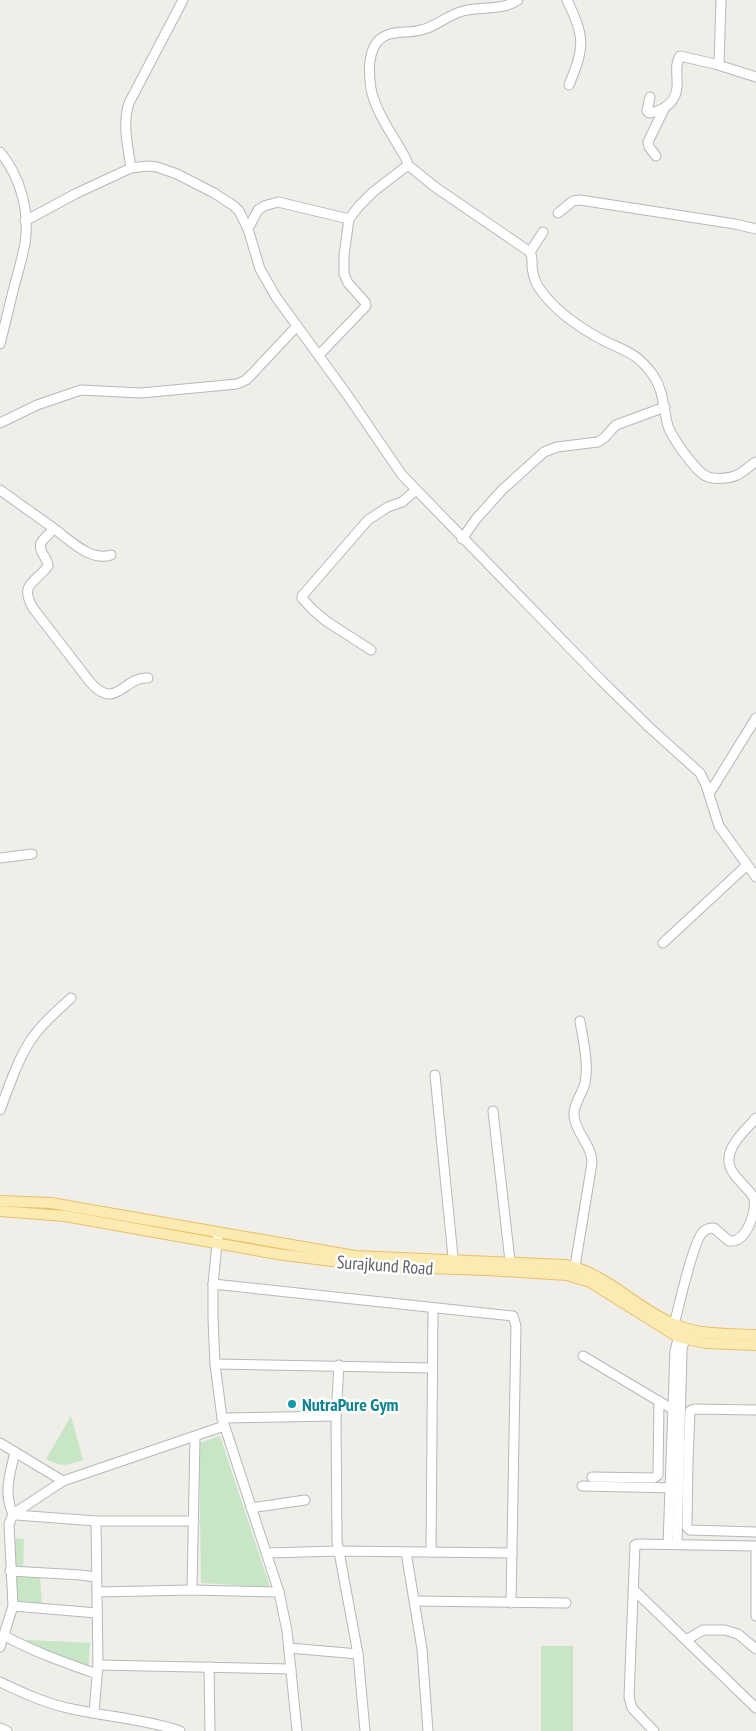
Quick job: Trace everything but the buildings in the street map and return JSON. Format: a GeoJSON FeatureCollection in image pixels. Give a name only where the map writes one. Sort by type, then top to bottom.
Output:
{"type":"FeatureCollection","features":[{"type":"Feature","properties":{"kind":"main road","name":"Surajkund Road"},"geometry":{"type":"LineString","coordinates":[[0,1201],[51,1203],[217,1238]]}},
{"type":"Feature","properties":{"kind":"main road","name":"Surajkund Road"},"geometry":{"type":"LineString","coordinates":[[0,1211],[65,1216],[355,1256],[574,1276],[590,1282],[706,1343],[756,1345]]}},
{"type":"Feature","properties":{"kind":"main road","name":"Surajkund Road"},"geometry":{"type":"LineString","coordinates":[[454,1265],[510,1261],[575,1266],[595,1275],[681,1331],[756,1335]]}},
{"type":"Feature","properties":{"kind":"street"},"geometry":{"type":"LineString","coordinates":[[131,168],[125,122],[126,112],[183,0]]}},
{"type":"Feature","properties":{"kind":"street"},"geometry":{"type":"LineString","coordinates":[[518,0],[506,6],[462,11],[450,15],[427,29],[383,36],[377,41],[371,55],[372,91],[375,103],[408,165],[435,187],[530,252],[534,278],[541,291],[571,321],[637,357],[656,379],[662,394],[668,425],[675,441],[704,475],[716,477],[736,476],[756,462]]}},
{"type":"Feature","properties":{"kind":"street"},"geometry":{"type":"LineString","coordinates":[[567,0],[576,19],[582,44],[579,59],[569,85]]}},
{"type":"Feature","properties":{"kind":"street"},"geometry":{"type":"LineString","coordinates":[[719,66],[721,0]]}},
{"type":"Feature","properties":{"kind":"street"},"geometry":{"type":"LineString","coordinates":[[650,97],[648,113],[664,109],[669,105],[675,95],[678,84],[677,61],[680,56],[756,77]]}},
{"type":"Feature","properties":{"kind":"street"},"geometry":{"type":"LineString","coordinates":[[656,156],[649,147],[648,142],[664,109]]}},
{"type":"Feature","properties":{"kind":"street"},"geometry":{"type":"LineString","coordinates":[[0,152],[16,176],[26,221],[25,242],[0,344]]}},
{"type":"Feature","properties":{"kind":"street"},"geometry":{"type":"LineString","coordinates":[[319,355],[366,306],[365,302],[348,283],[344,274],[344,254],[349,219],[373,192],[408,165]]}},
{"type":"Feature","properties":{"kind":"street"},"geometry":{"type":"LineString","coordinates":[[26,221],[75,194],[131,168],[148,166],[177,174],[214,193],[234,206],[248,229],[260,269],[276,297],[319,355],[393,463],[462,539],[508,583],[602,681],[700,773],[719,826],[746,866],[756,877]]}},
{"type":"Feature","properties":{"kind":"street"},"geometry":{"type":"LineString","coordinates":[[558,213],[573,201],[580,200],[756,229]]}},
{"type":"Feature","properties":{"kind":"street"},"geometry":{"type":"LineString","coordinates":[[248,229],[258,210],[278,202],[349,219]]}},
{"type":"Feature","properties":{"kind":"street"},"geometry":{"type":"LineString","coordinates":[[530,252],[543,232]]}},
{"type":"Feature","properties":{"kind":"street"},"geometry":{"type":"LineString","coordinates":[[0,423],[37,405],[81,390],[141,393],[237,384],[246,380],[297,326]]}},
{"type":"Feature","properties":{"kind":"street"},"geometry":{"type":"LineString","coordinates":[[462,539],[502,490],[544,452],[557,448],[598,442],[616,425],[665,407]]}},
{"type":"Feature","properties":{"kind":"street"},"geometry":{"type":"LineString","coordinates":[[0,490],[92,555],[103,558],[110,555]]}},
{"type":"Feature","properties":{"kind":"street"},"geometry":{"type":"LineString","coordinates":[[371,650],[317,614],[302,596],[368,520],[388,507],[402,502],[416,490]]}},
{"type":"Feature","properties":{"kind":"street"},"geometry":{"type":"LineString","coordinates":[[53,528],[51,533],[42,540],[41,546],[41,551],[48,566],[32,581],[27,592],[33,608],[98,690],[105,694],[116,694],[137,679],[148,678]]}},
{"type":"Feature","properties":{"kind":"street"},"geometry":{"type":"LineString","coordinates":[[709,794],[756,718]]}},
{"type":"Feature","properties":{"kind":"street"},"geometry":{"type":"LineString","coordinates":[[0,858],[32,854]]}},
{"type":"Feature","properties":{"kind":"street"},"geometry":{"type":"LineString","coordinates":[[663,943],[746,866]]}},
{"type":"Feature","properties":{"kind":"street"},"geometry":{"type":"LineString","coordinates":[[0,1110],[32,1037],[47,1020],[72,998]]}},
{"type":"Feature","properties":{"kind":"street"},"geometry":{"type":"LineString","coordinates":[[575,1266],[592,1163],[590,1151],[574,1115],[584,1088],[586,1074],[580,1021]]}},
{"type":"Feature","properties":{"kind":"street"},"geometry":{"type":"LineString","coordinates":[[435,1075],[454,1265]]}},
{"type":"Feature","properties":{"kind":"street"},"geometry":{"type":"LineString","coordinates":[[493,1111],[510,1261]]}},
{"type":"Feature","properties":{"kind":"street"},"geometry":{"type":"LineString","coordinates":[[674,1488],[670,1469],[682,1350],[681,1331],[692,1257],[701,1234],[708,1228],[714,1228],[730,1241],[737,1241],[743,1236],[751,1219],[755,1206],[754,1198],[734,1175],[728,1164],[728,1158],[735,1142],[756,1118]]}},
{"type":"Feature","properties":{"kind":"street"},"geometry":{"type":"LineString","coordinates":[[217,1238],[213,1284],[215,1364],[223,1422],[279,1592],[289,1648],[297,1731]]}},
{"type":"Feature","properties":{"kind":"street"},"geometry":{"type":"LineString","coordinates":[[213,1284],[510,1315],[516,1322],[511,1603]]}},
{"type":"Feature","properties":{"kind":"street"},"geometry":{"type":"LineString","coordinates":[[431,1552],[433,1308]]}},
{"type":"Feature","properties":{"kind":"street"},"geometry":{"type":"LineString","coordinates":[[583,1356],[676,1411]]}},
{"type":"Feature","properties":{"kind":"street"},"geometry":{"type":"LineString","coordinates":[[215,1364],[432,1368]]}},
{"type":"Feature","properties":{"kind":"street"},"geometry":{"type":"LineString","coordinates":[[339,1365],[336,1416],[338,1551],[358,1654],[365,1731]]}},
{"type":"Feature","properties":{"kind":"street"},"geometry":{"type":"LineString","coordinates":[[592,1477],[654,1478],[658,1475],[659,1401]]}},
{"type":"Feature","properties":{"kind":"street"},"geometry":{"type":"LineString","coordinates":[[756,1410],[691,1410],[688,1460],[688,1530],[756,1532]]}},
{"type":"Feature","properties":{"kind":"street"},"geometry":{"type":"LineString","coordinates":[[672,1544],[674,1488],[678,1458],[676,1411]]}},
{"type":"Feature","properties":{"kind":"street"},"geometry":{"type":"LineString","coordinates":[[12,1514],[63,1481],[195,1437],[223,1422],[336,1416]]}},
{"type":"Feature","properties":{"kind":"street"},"geometry":{"type":"LineString","coordinates":[[192,1590],[195,1437]]}},
{"type":"Feature","properties":{"kind":"street"},"geometry":{"type":"LineString","coordinates":[[0,1443],[63,1481]]}},
{"type":"Feature","properties":{"kind":"street"},"geometry":{"type":"LineString","coordinates":[[0,1647],[13,1606],[9,1524],[12,1514],[4,1482],[15,1452]]}},
{"type":"Feature","properties":{"kind":"street"},"geometry":{"type":"LineString","coordinates":[[678,1458],[688,1460]]}},
{"type":"Feature","properties":{"kind":"street"},"geometry":{"type":"LineString","coordinates":[[659,1469],[670,1469]]}},
{"type":"Feature","properties":{"kind":"street"},"geometry":{"type":"LineString","coordinates":[[582,1486],[674,1488]]}},
{"type":"Feature","properties":{"kind":"street"},"geometry":{"type":"LineString","coordinates":[[251,1508],[305,1500]]}},
{"type":"Feature","properties":{"kind":"street"},"geometry":{"type":"LineString","coordinates":[[12,1514],[96,1521],[194,1521]]}},
{"type":"Feature","properties":{"kind":"street"},"geometry":{"type":"LineString","coordinates":[[94,1713],[98,1669],[96,1521]]}},
{"type":"Feature","properties":{"kind":"street"},"geometry":{"type":"LineString","coordinates":[[654,1731],[632,1708],[629,1697],[635,1545],[756,1546],[756,1616]]}},
{"type":"Feature","properties":{"kind":"street"},"geometry":{"type":"LineString","coordinates":[[267,1553],[338,1551],[512,1554]]}},
{"type":"Feature","properties":{"kind":"street"},"geometry":{"type":"LineString","coordinates":[[406,1552],[425,1675],[428,1731]]}},
{"type":"Feature","properties":{"kind":"street"},"geometry":{"type":"LineString","coordinates":[[10,1571],[96,1577]]}},
{"type":"Feature","properties":{"kind":"street"},"geometry":{"type":"LineString","coordinates":[[634,1589],[756,1708]]}},
{"type":"Feature","properties":{"kind":"street"},"geometry":{"type":"LineString","coordinates":[[97,1592],[192,1590],[279,1592]]}},
{"type":"Feature","properties":{"kind":"street"},"geometry":{"type":"LineString","coordinates":[[414,1601],[566,1603]]}},
{"type":"Feature","properties":{"kind":"street"},"geometry":{"type":"LineString","coordinates":[[13,1606],[97,1613]]}},
{"type":"Feature","properties":{"kind":"street"},"geometry":{"type":"LineString","coordinates":[[686,1640],[703,1630],[725,1630],[741,1635],[756,1649]]}},
{"type":"Feature","properties":{"kind":"street"},"geometry":{"type":"LineString","coordinates":[[5,1636],[54,1659],[98,1669],[209,1667],[291,1669]]}},
{"type":"Feature","properties":{"kind":"street"},"geometry":{"type":"LineString","coordinates":[[289,1648],[358,1654]]}},
{"type":"Feature","properties":{"kind":"street"},"geometry":{"type":"LineString","coordinates":[[209,1667],[210,1731]]}},
{"type":"Feature","properties":{"kind":"street"},"geometry":{"type":"LineString","coordinates":[[0,1682],[46,1702],[70,1709],[150,1722],[180,1731]]}},
{"type":"Feature","properties":{"kind":"street"},"geometry":{"type":"LineString","coordinates":[[0,1728],[7,1731]]}},
{"type":"Feature","properties":{"kind":"green space"},"geometry":{"type":"Polygon","coordinates":[[[71,1416],[83,1460],[64,1465],[46,1459],[71,1416]]]}},
{"type":"Feature","properties":{"kind":"green space"},"geometry":{"type":"Polygon","coordinates":[[[220,1436],[270,1587],[201,1583],[199,1443],[220,1436]]]}},
{"type":"Feature","properties":{"kind":"green space"},"geometry":{"type":"Polygon","coordinates":[[[12,1538],[24,1539],[23,1574],[40,1575],[42,1605],[16,1604],[12,1538]]]}},
{"type":"Feature","properties":{"kind":"green space"},"geometry":{"type":"Polygon","coordinates":[[[9,1639],[90,1643],[88,1672],[9,1639]]]}},
{"type":"Feature","properties":{"kind":"green space"},"geometry":{"type":"Polygon","coordinates":[[[541,1646],[573,1646],[573,1731],[541,1731],[541,1646]]]}},
{"type":"Feature","properties":{"kind":"place","name":"NutraPure Gym"},"geometry":{"type":"Point","coordinates":[292,1404]}}]}
